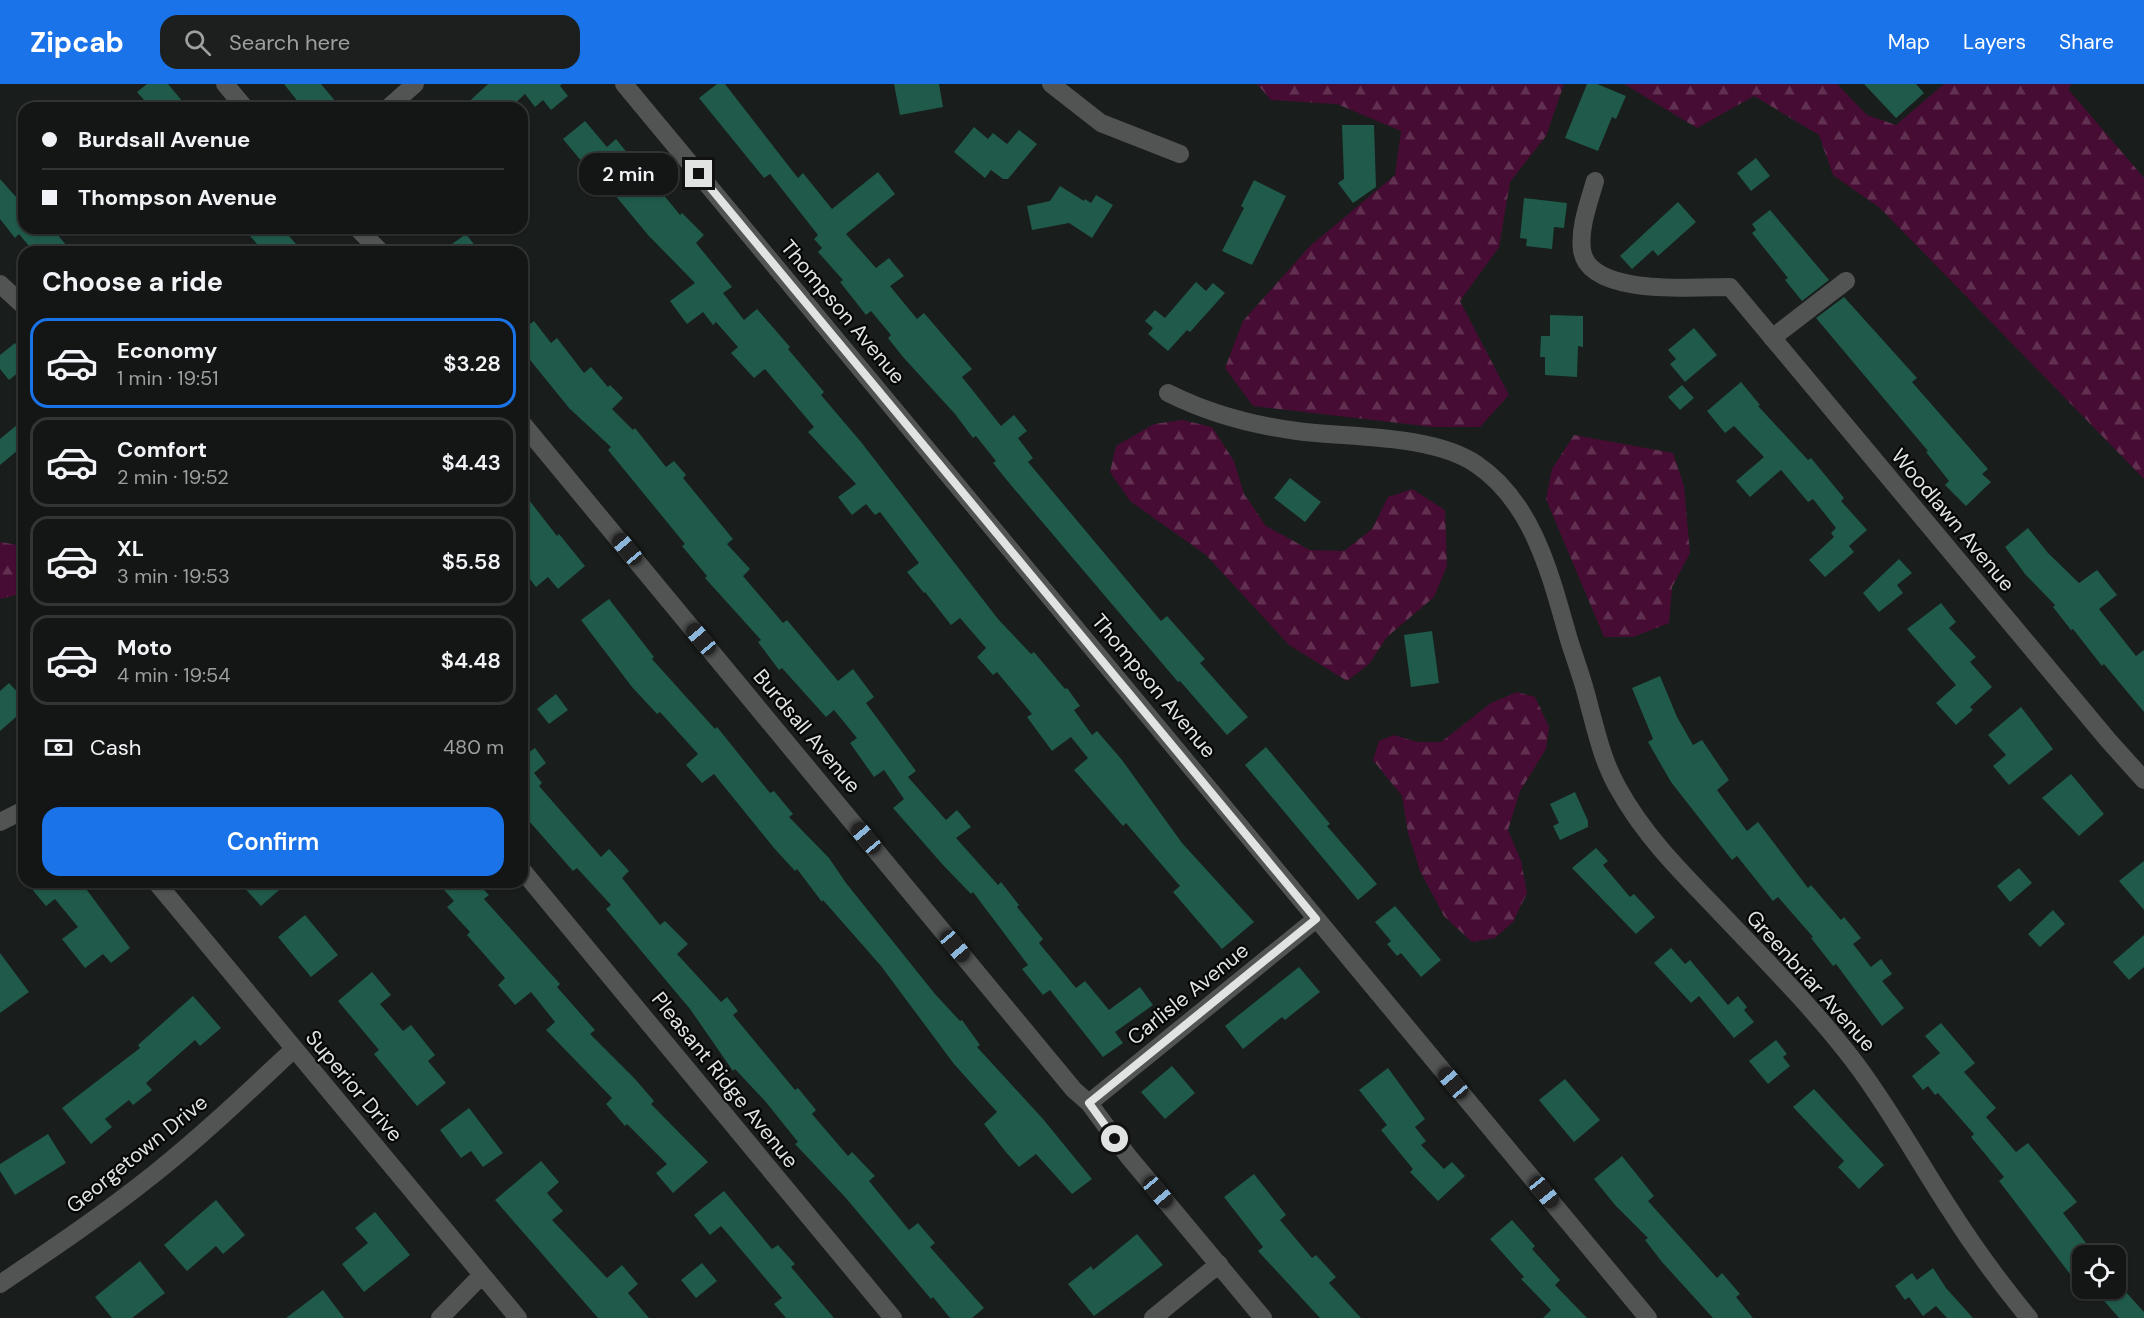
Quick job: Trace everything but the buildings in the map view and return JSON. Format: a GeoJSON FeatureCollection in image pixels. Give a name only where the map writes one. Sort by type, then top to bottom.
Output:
{"type":"FeatureCollection","features":[{"type":"Feature","properties":{"kind":"street"},"geometry":{"type":"LineString","coordinates":[[225,84],[240,102]]}},
{"type":"Feature","properties":{"kind":"street"},"geometry":{"type":"LineString","coordinates":[[395,102],[415,84]]}},
{"type":"Feature","properties":{"kind":"street","name":"Thompson Avenue"},"geometry":{"type":"LineString","coordinates":[[624,84],[1648,1318]]}},
{"type":"Feature","properties":{"kind":"street"},"geometry":{"type":"LineString","coordinates":[[1051,84],[1101,123],[1180,154]]}},
{"type":"Feature","properties":{"kind":"street","name":"Woodlawn Avenue"},"geometry":{"type":"LineString","coordinates":[[1594,181],[1584,221],[1582,251],[1591,268],[1612,281],[1661,288],[1730,287],[2144,780]]}},
{"type":"Feature","properties":{"kind":"street"},"geometry":{"type":"LineString","coordinates":[[363,234],[375,246]]}},
{"type":"Feature","properties":{"kind":"street"},"geometry":{"type":"LineString","coordinates":[[1772,338],[1846,281]]}},
{"type":"Feature","properties":{"kind":"street"},"geometry":{"type":"LineString","coordinates":[[0,284],[18,300]]}},
{"type":"Feature","properties":{"kind":"street","name":"Greenbriar Avenue"},"geometry":{"type":"LineString","coordinates":[[1168,393],[1193,406],[1241,423],[1300,432],[1392,439],[1448,451],[1476,464],[1505,490],[1530,525],[1551,575],[1589,704],[1600,750],[1617,788],[1644,828],[1669,859],[1813,1010],[1854,1060],[1888,1109],[1949,1209],[2029,1318]]}},
{"type":"Feature","properties":{"kind":"street","name":"Burdsall Avenue"},"geometry":{"type":"LineString","coordinates":[[528,430],[1059,1072],[1089,1103],[1128,1156],[1263,1318]]}},
{"type":"Feature","properties":{"kind":"street"},"geometry":{"type":"LineString","coordinates":[[0,822],[18,813]]}},
{"type":"Feature","properties":{"kind":"street","name":"Pleasant Ridge Avenue"},"geometry":{"type":"LineString","coordinates":[[528,877],[893,1318]]}},
{"type":"Feature","properties":{"kind":"street","name":"Superior Drive"},"geometry":{"type":"LineString","coordinates":[[161,888],[518,1318]]}},
{"type":"Feature","properties":{"kind":"street","name":"Carlisle Avenue"},"geometry":{"type":"LineString","coordinates":[[1089,1103],[1316,919]]}},
{"type":"Feature","properties":{"kind":"street","name":"Georgetown Drive"},"geometry":{"type":"LineString","coordinates":[[0,1284],[82,1228],[153,1175],[201,1135],[294,1049]]}},
{"type":"Feature","properties":{"kind":"street"},"geometry":{"type":"LineString","coordinates":[[1153,1318],[1219,1264]]}},
{"type":"Feature","properties":{"kind":"street"},"geometry":{"type":"LineString","coordinates":[[440,1318],[481,1276]]}},
{"type":"Feature","properties":{"kind":"green space"},"geometry":{"type":"Polygon","coordinates":[[[1257,84],[1564,84],[1546,136],[1510,182],[1499,247],[1460,301],[1509,395],[1480,427],[1433,427],[1253,406],[1225,368],[1243,321],[1310,246],[1395,175],[1401,131],[1337,104],[1271,100],[1257,84]]]}},
{"type":"Feature","properties":{"kind":"green space"},"geometry":{"type":"Polygon","coordinates":[[[1624,84],[1837,84],[1867,115],[1896,125],[1944,84],[2072,84],[2068,89],[2144,178],[2144,479],[1880,208],[1833,175],[1819,135],[1754,96],[1697,128],[1624,84]]]}},
{"type":"Feature","properties":{"kind":"green space"},"geometry":{"type":"Polygon","coordinates":[[[1182,420],[1212,427],[1234,461],[1244,494],[1266,526],[1310,550],[1344,551],[1372,529],[1388,497],[1412,489],[1445,510],[1447,566],[1434,597],[1387,637],[1369,664],[1347,681],[1289,645],[1206,555],[1130,501],[1110,472],[1116,446],[1154,424],[1182,420]]]}},
{"type":"Feature","properties":{"kind":"green space"},"geometry":{"type":"Polygon","coordinates":[[[1574,435],[1673,453],[1684,486],[1690,553],[1672,587],[1669,623],[1633,637],[1604,637],[1546,499],[1552,469],[1574,435]]]}},
{"type":"Feature","properties":{"kind":"green space"},"geometry":{"type":"Polygon","coordinates":[[[0,542],[18,545],[18,594],[0,599],[0,542]]]}},
{"type":"Feature","properties":{"kind":"green space"},"geometry":{"type":"Polygon","coordinates":[[[1517,692],[1535,697],[1549,727],[1546,749],[1520,791],[1508,830],[1521,861],[1527,893],[1513,922],[1495,938],[1472,942],[1444,916],[1420,871],[1408,833],[1402,796],[1373,760],[1379,741],[1394,735],[1417,742],[1441,742],[1491,703],[1517,692]]]}},
{"type":"Feature","properties":{"kind":"route"},"geometry":{"type":"LineString","coordinates":[[699,174],[1316,919],[1089,1103],[1115,1139]]}}]}
